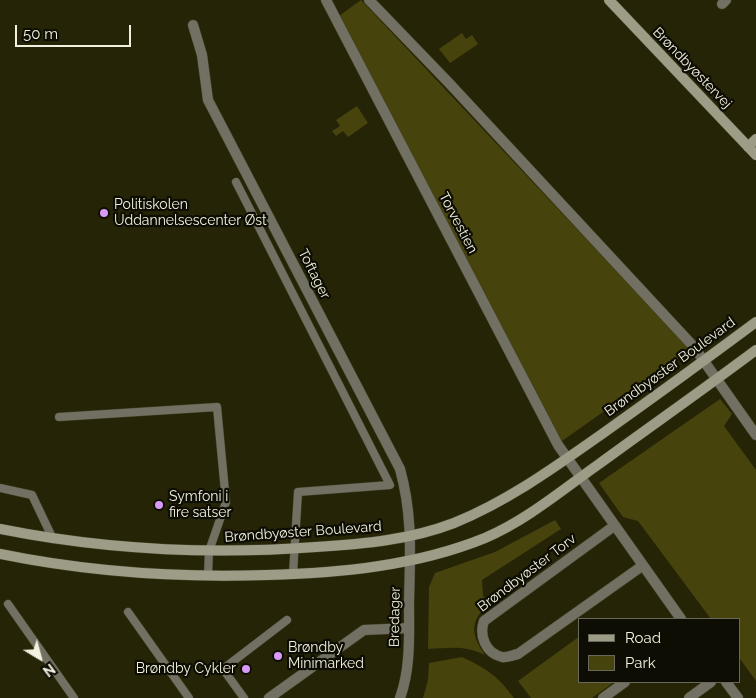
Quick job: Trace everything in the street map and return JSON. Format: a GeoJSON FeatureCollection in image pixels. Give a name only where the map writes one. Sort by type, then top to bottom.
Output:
{"type":"FeatureCollection","features":[{"type":"Feature","properties":{"kind":"street","name":"Torvestien"},"geometry":{"type":"LineString","coordinates":[[326,0],[558,445],[567,458]]}},
{"type":"Feature","properties":{"kind":"street"},"geometry":{"type":"LineString","coordinates":[[369,0],[645,293],[704,360],[752,423],[756,436]]}},
{"type":"Feature","properties":{"kind":"street","name":"Brøndbyøstervej"},"geometry":{"type":"LineString","coordinates":[[609,0],[756,155]]}},
{"type":"Feature","properties":{"kind":"street","name":"Toftager"},"geometry":{"type":"LineString","coordinates":[[193,25],[202,55],[208,100],[400,469],[407,494],[411,536]]}},
{"type":"Feature","properties":{"kind":"street"},"geometry":{"type":"LineString","coordinates":[[748,147],[756,140]]}},
{"type":"Feature","properties":{"kind":"street","name":"Brøndbyøster Boulevard"},"geometry":{"type":"LineString","coordinates":[[0,529],[53,539],[120,547],[209,551],[294,549],[381,542],[411,536],[479,512],[518,491],[756,322]]}},
{"type":"Feature","properties":{"kind":"street"},"geometry":{"type":"LineString","coordinates":[[0,554],[65,566],[110,571],[208,575],[293,574],[338,571],[410,561],[452,550],[486,537],[530,514],[756,350]]}},
{"type":"Feature","properties":{"kind":"street"},"geometry":{"type":"LineString","coordinates":[[567,458],[680,618]]}},
{"type":"Feature","properties":{"kind":"street","name":"Brøndbyøster Torv"},"geometry":{"type":"LineString","coordinates":[[614,526],[484,621],[481,629],[482,639],[488,649],[494,654],[503,657],[518,654],[642,566]]}},
{"type":"Feature","properties":{"kind":"street","name":"Bredager"},"geometry":{"type":"LineString","coordinates":[[400,698],[405,682],[408,655],[411,536]]}},
{"type":"Feature","properties":{"kind":"street"},"geometry":{"type":"LineString","coordinates":[[269,698],[364,630],[409,628]]}},
{"type":"Feature","properties":{"kind":"street"},"geometry":{"type":"LineString","coordinates":[[603,698],[625,683]]}},
{"type":"Feature","properties":{"kind":"street"},"geometry":{"type":"LineString","coordinates":[[688,698],[710,683]]}},
{"type":"Feature","properties":{"kind":"street"},"geometry":{"type":"LineString","coordinates":[[727,683],[738,698]]}},
{"type":"Feature","properties":{"kind":"lane"},"geometry":{"type":"LineString","coordinates":[[236,182],[390,485],[298,492],[293,574]]}},
{"type":"Feature","properties":{"kind":"lane"},"geometry":{"type":"LineString","coordinates":[[59,417],[217,407],[226,502],[209,551],[208,575]]}},
{"type":"Feature","properties":{"kind":"lane"},"geometry":{"type":"LineString","coordinates":[[0,488],[32,495],[53,539]]}},
{"type":"Feature","properties":{"kind":"lane"},"geometry":{"type":"LineString","coordinates":[[8,604],[74,698]]}},
{"type":"Feature","properties":{"kind":"lane"},"geometry":{"type":"LineString","coordinates":[[128,612],[189,698]]}},
{"type":"Feature","properties":{"kind":"lane"},"geometry":{"type":"LineString","coordinates":[[244,698],[222,669],[288,620]]}},
{"type":"Feature","properties":{"kind":"green space"},"geometry":{"type":"Polygon","coordinates":[[[361,0],[691,350],[562,441],[339,16],[361,0]]]}},
{"type":"Feature","properties":{"kind":"green space"},"geometry":{"type":"Polygon","coordinates":[[[462,33],[466,39],[472,35],[478,44],[450,63],[439,49],[462,33]]]}},
{"type":"Feature","properties":{"kind":"green space"},"geometry":{"type":"Polygon","coordinates":[[[357,106],[368,123],[348,137],[343,131],[336,136],[332,131],[340,126],[336,120],[357,106]]]}},
{"type":"Feature","properties":{"kind":"green space"},"geometry":{"type":"Polygon","coordinates":[[[720,399],[732,414],[724,426],[756,470],[756,681],[741,660],[741,618],[710,618],[638,521],[623,517],[599,483],[720,399]]]}},
{"type":"Feature","properties":{"kind":"green space"},"geometry":{"type":"Polygon","coordinates":[[[555,520],[561,529],[482,580],[483,596],[489,603],[478,616],[474,628],[477,640],[485,655],[464,648],[428,649],[429,587],[435,573],[495,552],[555,520]]]}},
{"type":"Feature","properties":{"kind":"green space"},"geometry":{"type":"Polygon","coordinates":[[[578,637],[578,683],[613,683],[592,698],[531,698],[518,681],[578,637]]]}},
{"type":"Feature","properties":{"kind":"green space"},"geometry":{"type":"Polygon","coordinates":[[[462,657],[491,673],[514,698],[423,698],[428,680],[429,663],[462,657]]]}},
{"type":"Feature","properties":{"kind":"place","name":"Politiskolen Uddannelsescenter Øst"},"geometry":{"type":"Point","coordinates":[104,213]}},
{"type":"Feature","properties":{"kind":"place","name":"Symfoni i fire satser"},"geometry":{"type":"Point","coordinates":[159,505]}},
{"type":"Feature","properties":{"kind":"place","name":"Brøndby Minimarked"},"geometry":{"type":"Point","coordinates":[278,656]}},
{"type":"Feature","properties":{"kind":"place","name":"Brøndby Cykler"},"geometry":{"type":"Point","coordinates":[246,669]}}]}
